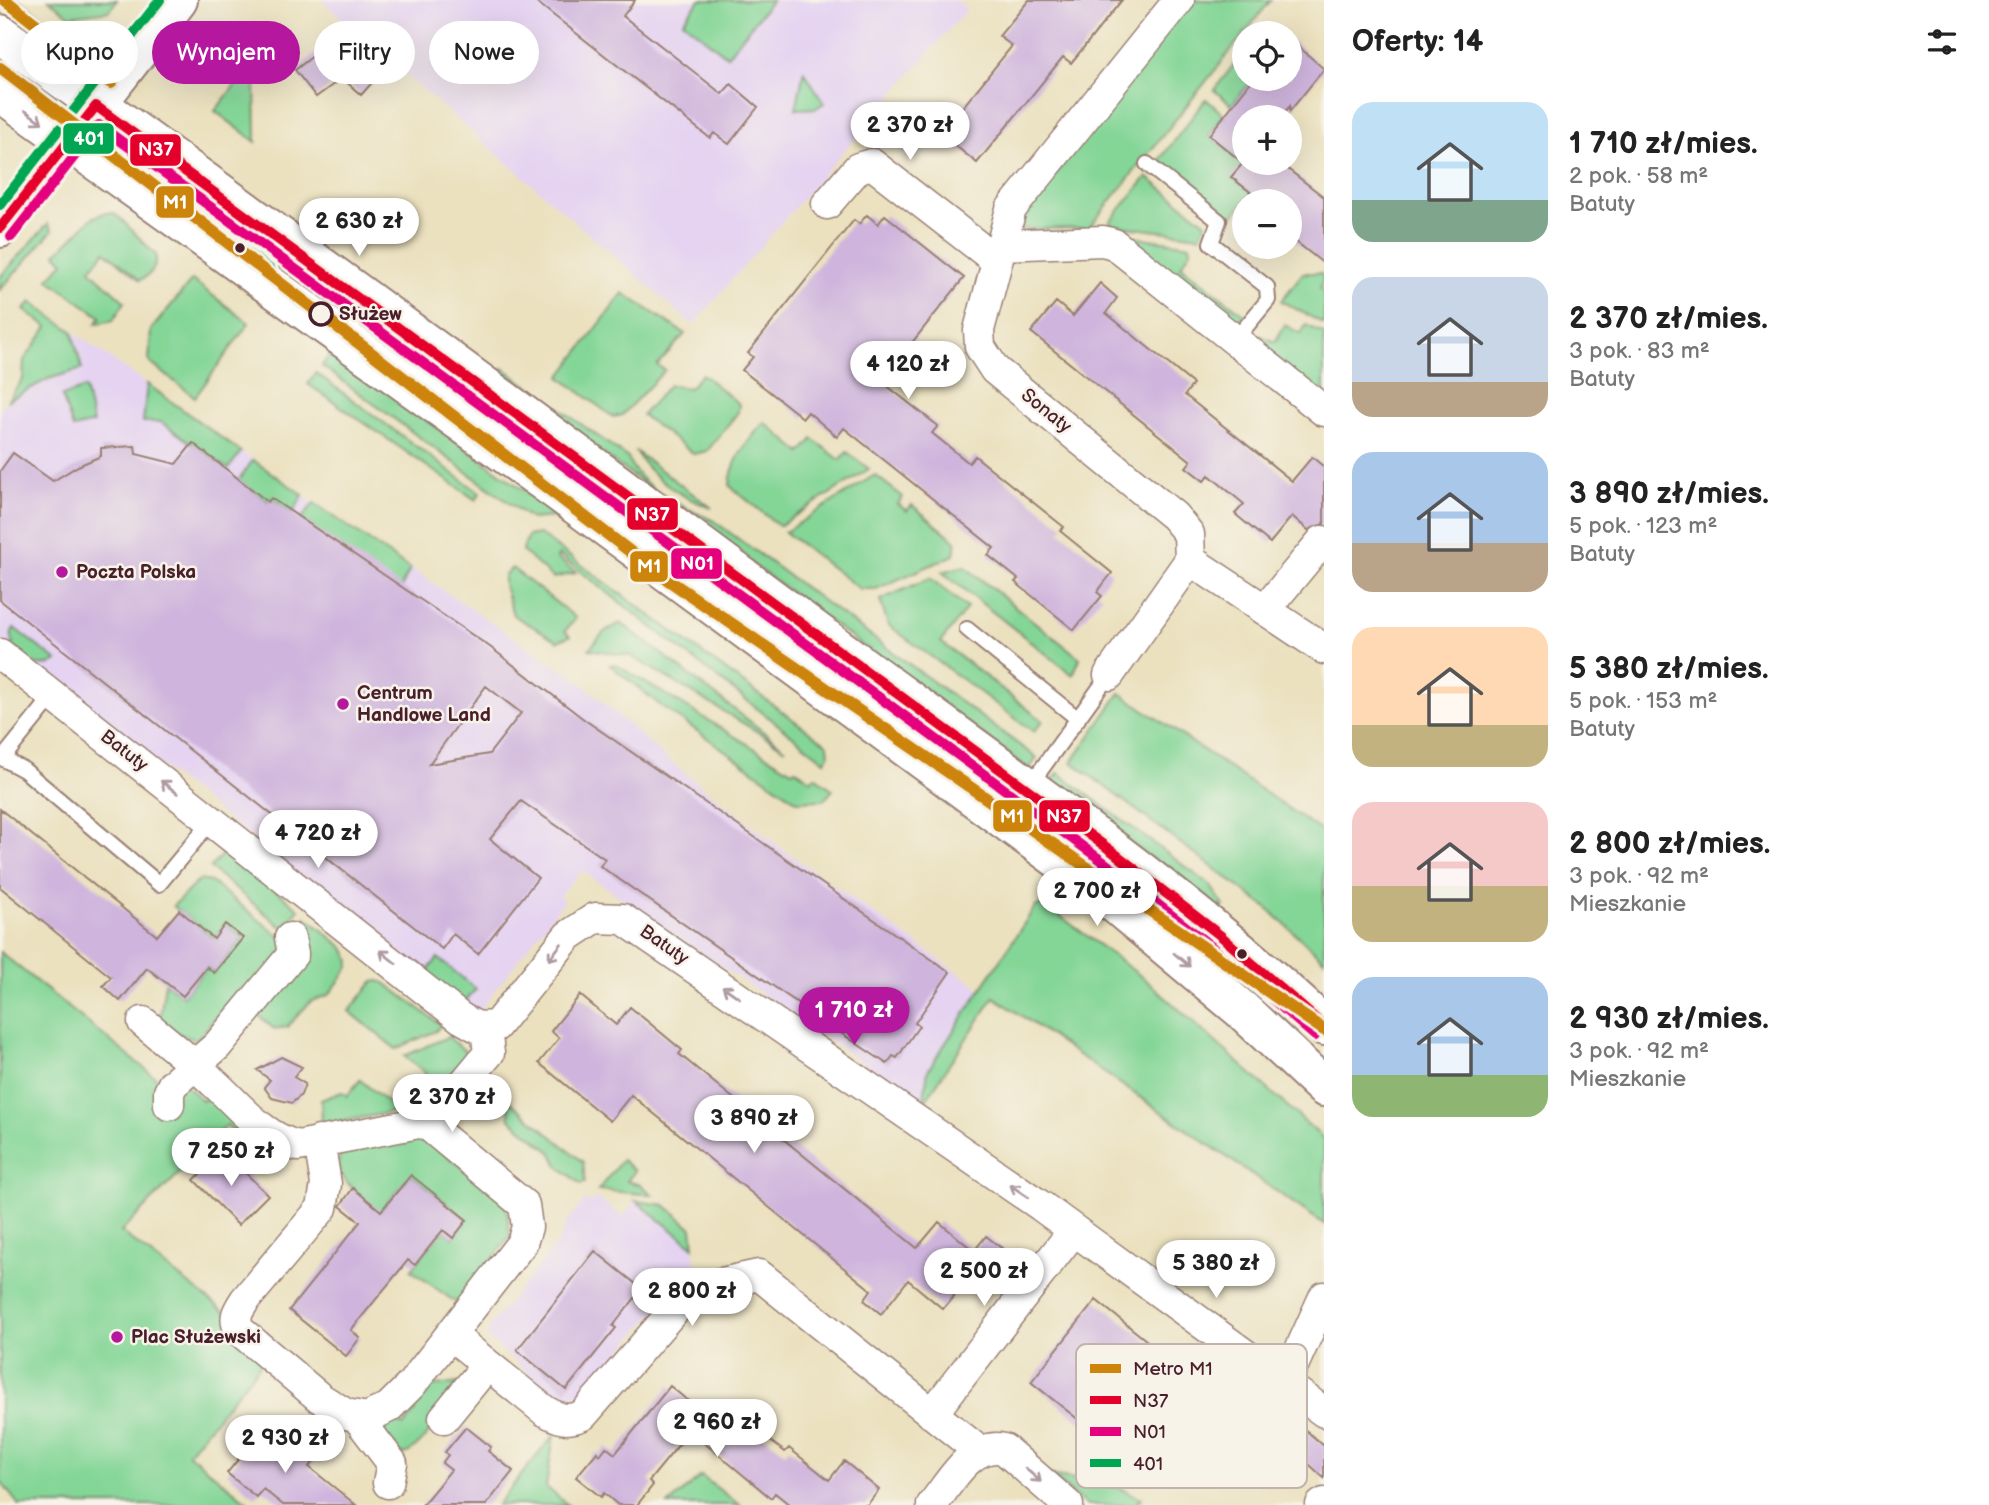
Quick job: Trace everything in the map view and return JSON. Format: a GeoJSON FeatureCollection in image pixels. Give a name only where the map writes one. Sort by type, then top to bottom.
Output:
{"type":"FeatureCollection","features":[{"type":"Feature","properties":{"kind":"street"},"geometry":{"type":"LineString","coordinates":[[0,228],[178,0]]}},
{"type":"Feature","properties":{"kind":"street","name":"Sonaty"},"geometry":{"type":"LineString","coordinates":[[1179,0],[1010,209],[979,330],[981,347],[988,361],[1161,503],[1189,534],[1190,560]]}},
{"type":"Feature","properties":{"kind":"street"},"geometry":{"type":"LineString","coordinates":[[0,33],[96,106],[591,463],[1172,895],[1276,981],[1324,1026]]}},
{"type":"Feature","properties":{"kind":"street"},"geometry":{"type":"LineString","coordinates":[[0,92],[546,483],[1074,870],[1241,1010],[1324,1087]]}},
{"type":"Feature","properties":{"kind":"street"},"geometry":{"type":"LineString","coordinates":[[827,204],[858,168],[872,164],[999,253],[1102,241],[1114,244],[1324,411]]}},
{"type":"Feature","properties":{"kind":"street"},"geometry":{"type":"LineString","coordinates":[[1265,610],[1322,541]]}},
{"type":"Feature","properties":{"kind":"street"},"geometry":{"type":"LineString","coordinates":[[1109,675],[1190,560],[1324,649]]}},
{"type":"Feature","properties":{"kind":"street"},"geometry":{"type":"LineString","coordinates":[[1292,628],[1324,624]]}},
{"type":"Feature","properties":{"kind":"street","name":"Batuty"},"geometry":{"type":"LineString","coordinates":[[0,654],[461,1018],[486,1029],[496,1026],[568,936],[595,918],[624,919],[1234,1344]]}},
{"type":"Feature","properties":{"kind":"street"},"geometry":{"type":"LineString","coordinates":[[169,1105],[170,1088],[217,1046],[293,954],[290,938]]}},
{"type":"Feature","properties":{"kind":"street"},"geometry":{"type":"LineString","coordinates":[[143,1022],[194,1065],[262,1129],[282,1142],[298,1146],[424,1122],[440,1112],[489,1053],[486,1029]]}},
{"type":"Feature","properties":{"kind":"street"},"geometry":{"type":"LineString","coordinates":[[319,1140],[326,1184],[321,1208],[245,1300],[236,1314],[235,1321],[240,1331],[320,1398],[357,1417],[367,1418],[389,1407],[451,1335],[523,1243],[527,1216],[524,1205],[424,1122]]}},
{"type":"Feature","properties":{"kind":"street"},"geometry":{"type":"LineString","coordinates":[[932,1414],[1074,1230]]}},
{"type":"Feature","properties":{"kind":"street"},"geometry":{"type":"LineString","coordinates":[[451,1335],[545,1411],[561,1420],[572,1420],[583,1415],[685,1298],[703,1287],[759,1275],[932,1414],[988,1449]]}},
{"type":"Feature","properties":{"kind":"street"},"geometry":{"type":"LineString","coordinates":[[1303,1344],[1324,1297]]}},
{"type":"Feature","properties":{"kind":"street"},"geometry":{"type":"LineString","coordinates":[[444,1418],[487,1365]]}},
{"type":"Feature","properties":{"kind":"street","name":"Batuty"},"geometry":{"type":"LineString","coordinates":[[1307,1398],[1324,1412]]}},
{"type":"Feature","properties":{"kind":"street"},"geometry":{"type":"LineString","coordinates":[[357,1417],[392,1463],[388,1483]]}},
{"type":"Feature","properties":{"kind":"street"},"geometry":{"type":"LineString","coordinates":[[932,1505],[971,1456],[988,1449],[1004,1449],[1068,1505]]}},
{"type":"Feature","properties":{"kind":"lane"},"geometry":{"type":"LineString","coordinates":[[1147,164],[1219,221],[1211,243],[1267,287],[1268,300],[1235,340]]}},
{"type":"Feature","properties":{"kind":"lane"},"geometry":{"type":"LineString","coordinates":[[967,629],[1078,719]]}},
{"type":"Feature","properties":{"kind":"lane"},"geometry":{"type":"LineString","coordinates":[[1027,789],[1109,675]]}},
{"type":"Feature","properties":{"kind":"lane"},"geometry":{"type":"LineString","coordinates":[[53,696],[1,758],[24,770],[159,884],[212,820]]}},
{"type":"Feature","properties":{"kind":"shaded area"},"geometry":{"type":"Polygon","coordinates":[[[321,0],[956,0],[967,9],[693,325],[415,82],[415,21],[345,21],[321,0]]]}},
{"type":"Feature","properties":{"kind":"shaded area","name":"Centrum Handlowe Land"},"geometry":{"type":"Polygon","coordinates":[[[72,331],[314,503],[580,682],[674,765],[785,851],[981,989],[928,1070],[923,1104],[582,871],[559,896],[564,901],[475,1016],[0,638],[0,411],[7,401],[33,386],[81,369],[72,331]]]}},
{"type":"Feature","properties":{"kind":"shaded area"},"geometry":{"type":"Polygon","coordinates":[[[597,1197],[622,1217],[636,1201],[694,1247],[695,1266],[584,1393],[567,1398],[549,1392],[487,1337],[491,1324],[559,1241],[567,1222],[584,1201],[594,1201],[597,1197]]]}},
{"type":"Feature","properties":{"kind":"green space"},"geometry":{"type":"Polygon","coordinates":[[[3,0],[19,0],[47,20],[22,21],[3,0]]]}},
{"type":"Feature","properties":{"kind":"green space"},"geometry":{"type":"Polygon","coordinates":[[[49,0],[117,0],[109,11],[70,16],[49,0]]]}},
{"type":"Feature","properties":{"kind":"green space"},"geometry":{"type":"Polygon","coordinates":[[[700,0],[772,0],[727,56],[683,21],[700,0]]]}},
{"type":"Feature","properties":{"kind":"green space"},"geometry":{"type":"Polygon","coordinates":[[[1200,0],[1271,0],[1254,21],[1232,21],[1232,49],[1089,228],[1024,229],[1021,218],[1188,4],[1200,0]]]}},
{"type":"Feature","properties":{"kind":"green space"},"geometry":{"type":"Polygon","coordinates":[[[1232,67],[1232,91],[1243,91],[1232,105],[1214,90],[1232,67]]]}},
{"type":"Feature","properties":{"kind":"green space"},"geometry":{"type":"Polygon","coordinates":[[[804,71],[824,103],[816,108],[796,109],[804,71]]]}},
{"type":"Feature","properties":{"kind":"green space"},"geometry":{"type":"Polygon","coordinates":[[[236,84],[255,84],[256,142],[215,111],[236,84]]]}},
{"type":"Feature","properties":{"kind":"green space"},"geometry":{"type":"Polygon","coordinates":[[[1206,99],[1224,115],[1209,135],[1232,154],[1232,177],[1246,189],[1232,189],[1232,217],[1159,161],[1206,99]]]}},
{"type":"Feature","properties":{"kind":"green space"},"geometry":{"type":"Polygon","coordinates":[[[1147,177],[1206,223],[1200,236],[1110,225],[1110,221],[1147,177]]]}},
{"type":"Feature","properties":{"kind":"green space"},"geometry":{"type":"Polygon","coordinates":[[[113,213],[120,218],[156,255],[156,259],[152,270],[140,280],[105,251],[90,270],[125,302],[113,320],[96,324],[101,317],[48,279],[64,262],[56,254],[92,218],[113,213]]]}},
{"type":"Feature","properties":{"kind":"green space"},"geometry":{"type":"Polygon","coordinates":[[[48,224],[52,231],[0,290],[0,277],[48,224]]]}},
{"type":"Feature","properties":{"kind":"green space"},"geometry":{"type":"Polygon","coordinates":[[[1108,233],[1190,245],[1191,250],[1181,266],[1245,315],[1237,325],[1108,233]]]}},
{"type":"Feature","properties":{"kind":"green space"},"geometry":{"type":"Polygon","coordinates":[[[1303,273],[1320,273],[1324,277],[1320,289],[1324,292],[1324,324],[1281,301],[1303,273]]]}},
{"type":"Feature","properties":{"kind":"green space"},"geometry":{"type":"Polygon","coordinates":[[[192,280],[249,323],[195,397],[149,362],[151,330],[192,280]]]}},
{"type":"Feature","properties":{"kind":"green space"},"geometry":{"type":"Polygon","coordinates":[[[623,293],[685,334],[657,365],[665,370],[622,415],[613,417],[560,377],[623,293]]]}},
{"type":"Feature","properties":{"kind":"green space"},"geometry":{"type":"Polygon","coordinates":[[[31,302],[72,331],[82,369],[48,379],[7,401],[23,379],[24,360],[48,327],[24,310],[31,302]]]}},
{"type":"Feature","properties":{"kind":"green space"},"geometry":{"type":"Polygon","coordinates":[[[1285,325],[1301,334],[1306,325],[1324,334],[1324,401],[1253,341],[1259,335],[1275,342],[1285,325]]]}},
{"type":"Feature","properties":{"kind":"green space"},"geometry":{"type":"Polygon","coordinates":[[[332,351],[536,499],[556,517],[531,519],[322,366],[332,351]]]}},
{"type":"Feature","properties":{"kind":"green space"},"geometry":{"type":"Polygon","coordinates":[[[503,368],[628,458],[642,479],[653,488],[677,504],[714,521],[1037,758],[1029,769],[553,417],[500,371],[503,368]]]}},
{"type":"Feature","properties":{"kind":"green space"},"geometry":{"type":"Polygon","coordinates":[[[316,373],[480,493],[476,500],[308,384],[316,373]]]}},
{"type":"Feature","properties":{"kind":"green space"},"geometry":{"type":"Polygon","coordinates":[[[702,374],[739,404],[738,412],[707,451],[694,454],[642,415],[669,385],[689,388],[702,374]]]}},
{"type":"Feature","properties":{"kind":"green space"},"geometry":{"type":"Polygon","coordinates":[[[147,384],[241,452],[228,469],[161,422],[143,422],[147,384]]]}},
{"type":"Feature","properties":{"kind":"green space"},"geometry":{"type":"Polygon","coordinates":[[[85,388],[93,423],[73,428],[62,396],[85,388]]]}},
{"type":"Feature","properties":{"kind":"green space"},"geometry":{"type":"Polygon","coordinates":[[[764,422],[801,453],[813,439],[840,460],[847,452],[869,469],[779,526],[730,486],[737,460],[764,422]]]}},
{"type":"Feature","properties":{"kind":"green space"},"geometry":{"type":"Polygon","coordinates":[[[635,451],[712,508],[690,499],[659,479],[635,451]]]}},
{"type":"Feature","properties":{"kind":"green space"},"geometry":{"type":"Polygon","coordinates":[[[253,460],[303,495],[293,513],[271,498],[268,502],[239,480],[253,460]]]}},
{"type":"Feature","properties":{"kind":"green space"},"geometry":{"type":"Polygon","coordinates":[[[875,475],[903,497],[898,504],[907,511],[912,505],[956,541],[954,555],[876,589],[860,589],[785,532],[875,475]]]}},
{"type":"Feature","properties":{"kind":"green space"},"geometry":{"type":"Polygon","coordinates":[[[314,503],[410,569],[401,588],[301,519],[314,503]]]}},
{"type":"Feature","properties":{"kind":"green space"},"geometry":{"type":"Polygon","coordinates":[[[539,534],[828,745],[829,755],[825,761],[559,555],[557,558],[576,573],[553,578],[522,551],[528,536],[539,534]]]}},
{"type":"Feature","properties":{"kind":"green space"},"geometry":{"type":"Polygon","coordinates":[[[964,566],[1080,658],[1073,675],[942,572],[964,566]]]}},
{"type":"Feature","properties":{"kind":"green space"},"geometry":{"type":"Polygon","coordinates":[[[512,568],[576,618],[565,631],[570,636],[558,641],[513,615],[504,585],[504,575],[512,568]]]}},
{"type":"Feature","properties":{"kind":"green space"},"geometry":{"type":"Polygon","coordinates":[[[930,578],[967,608],[941,642],[1043,721],[1034,732],[888,625],[880,600],[930,578]]]}},
{"type":"Feature","properties":{"kind":"green space"},"geometry":{"type":"Polygon","coordinates":[[[621,623],[786,749],[631,656],[589,649],[604,632],[621,623]]]}},
{"type":"Feature","properties":{"kind":"green space"},"geometry":{"type":"Polygon","coordinates":[[[14,628],[57,661],[40,665],[24,659],[13,645],[14,628]]]}},
{"type":"Feature","properties":{"kind":"green space"},"geometry":{"type":"Polygon","coordinates":[[[615,664],[792,771],[795,769],[811,780],[815,776],[833,790],[824,800],[797,801],[660,705],[610,665],[615,664]]]}},
{"type":"Feature","properties":{"kind":"green space"},"geometry":{"type":"Polygon","coordinates":[[[1120,693],[1324,833],[1324,960],[1267,908],[1072,762],[1120,693]]]}},
{"type":"Feature","properties":{"kind":"green space"},"geometry":{"type":"Polygon","coordinates":[[[1058,773],[1210,885],[1224,906],[1220,911],[1051,783],[1058,773]]]}},
{"type":"Feature","properties":{"kind":"green space"},"geometry":{"type":"Polygon","coordinates":[[[226,850],[299,909],[283,928],[210,868],[226,850]]]}},
{"type":"Feature","properties":{"kind":"green space"},"geometry":{"type":"Polygon","coordinates":[[[199,880],[211,882],[282,938],[285,949],[256,989],[237,992],[198,1038],[193,1038],[178,1032],[160,1018],[165,982],[183,996],[207,967],[214,973],[243,938],[225,924],[214,939],[173,906],[199,880]]]}},
{"type":"Feature","properties":{"kind":"green space"},"geometry":{"type":"Polygon","coordinates":[[[1044,904],[1146,980],[1324,1139],[1324,1224],[994,997],[923,1104],[928,1070],[1035,907],[1044,904]]]}},
{"type":"Feature","properties":{"kind":"green space"},"geometry":{"type":"Polygon","coordinates":[[[306,917],[344,948],[350,960],[349,967],[329,995],[311,1001],[287,1027],[274,1029],[257,1014],[298,926],[306,917]]]}},
{"type":"Feature","properties":{"kind":"green space"},"geometry":{"type":"Polygon","coordinates":[[[0,952],[161,1082],[170,1072],[203,1101],[212,1091],[251,1127],[240,1136],[227,1125],[121,1232],[273,1349],[188,1453],[251,1505],[19,1505],[0,1481],[0,952]]]}},
{"type":"Feature","properties":{"kind":"green space"},"geometry":{"type":"Polygon","coordinates":[[[438,958],[476,989],[462,1005],[424,975],[438,958]]]}},
{"type":"Feature","properties":{"kind":"green space"},"geometry":{"type":"Polygon","coordinates":[[[379,981],[441,1025],[436,1031],[396,1049],[349,1011],[373,982],[379,981]]]}},
{"type":"Feature","properties":{"kind":"green space"},"geometry":{"type":"Polygon","coordinates":[[[448,1037],[470,1055],[430,1102],[420,1107],[322,1125],[321,1100],[342,1092],[347,1096],[360,1080],[397,1110],[426,1073],[404,1056],[448,1037]]]}},
{"type":"Feature","properties":{"kind":"green space"},"geometry":{"type":"Polygon","coordinates":[[[508,1100],[583,1162],[585,1183],[581,1184],[558,1166],[552,1153],[510,1119],[508,1100]]]}},
{"type":"Feature","properties":{"kind":"green space"},"geometry":{"type":"Polygon","coordinates":[[[418,1133],[500,1197],[507,1210],[510,1236],[462,1300],[455,1302],[411,1270],[443,1230],[453,1238],[467,1220],[411,1175],[380,1212],[348,1184],[339,1167],[343,1147],[418,1133]]]}},
{"type":"Feature","properties":{"kind":"green space"},"geometry":{"type":"Polygon","coordinates":[[[622,1160],[635,1171],[627,1181],[641,1185],[653,1195],[598,1190],[622,1160]]]}},
{"type":"Feature","properties":{"kind":"green space"},"geometry":{"type":"Polygon","coordinates":[[[636,1201],[665,1205],[692,1228],[694,1247],[636,1201]]]}},
{"type":"Feature","properties":{"kind":"green space"},"geometry":{"type":"Polygon","coordinates":[[[458,1383],[427,1435],[411,1451],[402,1455],[383,1432],[394,1418],[403,1426],[415,1412],[407,1404],[416,1389],[458,1383]]]}},
{"type":"Feature","properties":{"kind":"green space"},"geometry":{"type":"Polygon","coordinates":[[[554,1435],[546,1487],[568,1505],[497,1505],[554,1435]]]}},
{"type":"Feature","properties":{"kind":"green space"},"geometry":{"type":"Polygon","coordinates":[[[1050,1475],[1076,1479],[1076,1488],[1119,1488],[1141,1498],[1135,1505],[1087,1505],[1050,1475]]]}},
{"type":"Feature","properties":{"kind":"green space"},"geometry":{"type":"Polygon","coordinates":[[[701,1476],[740,1505],[668,1505],[701,1476]]]}},
{"type":"Feature","properties":{"kind":"building"},"geometry":{"type":"Polygon","coordinates":[[[534,0],[635,0],[623,16],[722,94],[731,84],[758,107],[729,144],[714,133],[710,138],[534,0]]]}},
{"type":"Feature","properties":{"kind":"building"},"geometry":{"type":"Polygon","coordinates":[[[1029,0],[1122,0],[1071,63],[1063,57],[977,163],[941,134],[1012,46],[999,36],[1029,0]]]}},
{"type":"Feature","properties":{"kind":"building"},"geometry":{"type":"Polygon","coordinates":[[[1302,50],[1324,69],[1295,105],[1233,105],[1244,91],[1302,91],[1302,50]]]}},
{"type":"Feature","properties":{"kind":"building"},"geometry":{"type":"Polygon","coordinates":[[[314,55],[314,84],[334,84],[316,97],[300,76],[300,66],[314,55]]]}},
{"type":"Feature","properties":{"kind":"building"},"geometry":{"type":"Polygon","coordinates":[[[349,84],[371,84],[361,95],[349,84]]]}},
{"type":"Feature","properties":{"kind":"building"},"geometry":{"type":"Polygon","coordinates":[[[1232,106],[1232,154],[1209,135],[1232,106]]]}},
{"type":"Feature","properties":{"kind":"building"},"geometry":{"type":"Polygon","coordinates":[[[1296,175],[1324,197],[1324,264],[1302,247],[1302,189],[1246,189],[1231,177],[1296,175]]]}},
{"type":"Feature","properties":{"kind":"building"},"geometry":{"type":"Polygon","coordinates":[[[867,215],[878,224],[885,215],[964,278],[881,381],[938,426],[932,433],[969,463],[975,456],[1064,527],[1060,531],[1112,573],[1097,592],[1102,596],[1074,630],[1015,582],[1018,579],[988,555],[994,548],[844,428],[837,437],[808,412],[803,418],[742,370],[753,357],[748,353],[837,241],[854,220],[859,224],[867,215]]]}},
{"type":"Feature","properties":{"kind":"building"},"geometry":{"type":"Polygon","coordinates":[[[1100,283],[1117,298],[1106,313],[1193,384],[1185,395],[1292,481],[1312,457],[1324,467],[1324,524],[1308,530],[1292,516],[1270,543],[1235,514],[1244,504],[1209,475],[1204,481],[1186,467],[1191,461],[1031,332],[1056,302],[1073,316],[1100,283]]]}},
{"type":"Feature","properties":{"kind":"building","name":"Centrum Handlowe Land"},"geometry":{"type":"Polygon","coordinates":[[[193,443],[268,502],[271,498],[490,647],[585,720],[950,972],[915,1023],[919,1026],[897,1058],[893,1056],[887,1064],[835,1029],[600,866],[605,859],[521,801],[490,839],[538,878],[478,954],[453,934],[442,949],[0,600],[0,471],[13,453],[53,481],[101,456],[101,448],[135,446],[136,454],[176,464],[193,443]],[[486,686],[429,764],[489,754],[521,713],[486,686]]]}},
{"type":"Feature","properties":{"kind":"building"},"geometry":{"type":"Polygon","coordinates":[[[0,809],[157,936],[179,910],[214,939],[225,924],[243,938],[214,973],[207,967],[183,996],[147,968],[120,1001],[103,986],[111,977],[0,887],[0,809]]]}},
{"type":"Feature","properties":{"kind":"building"},"geometry":{"type":"Polygon","coordinates":[[[580,995],[616,1025],[630,1007],[682,1050],[679,1054],[917,1248],[939,1222],[974,1251],[986,1236],[1004,1250],[974,1286],[967,1280],[943,1309],[908,1280],[881,1314],[864,1300],[871,1290],[631,1095],[610,1121],[539,1063],[559,1038],[551,1031],[580,995]]]}},
{"type":"Feature","properties":{"kind":"building"},"geometry":{"type":"Polygon","coordinates":[[[281,1057],[302,1067],[294,1077],[305,1084],[301,1095],[292,1103],[272,1098],[264,1087],[270,1080],[257,1070],[281,1057]]]}},
{"type":"Feature","properties":{"kind":"building"},"geometry":{"type":"Polygon","coordinates":[[[223,1151],[268,1195],[238,1225],[194,1180],[223,1151]]]}},
{"type":"Feature","properties":{"kind":"building"},"geometry":{"type":"Polygon","coordinates":[[[411,1175],[467,1220],[453,1238],[443,1230],[415,1265],[408,1260],[351,1330],[360,1338],[346,1356],[289,1310],[360,1222],[340,1206],[353,1188],[381,1211],[411,1175]]]}},
{"type":"Feature","properties":{"kind":"building"},"geometry":{"type":"Polygon","coordinates":[[[595,1251],[642,1289],[613,1326],[616,1328],[566,1390],[517,1350],[595,1251]]]}},
{"type":"Feature","properties":{"kind":"building"},"geometry":{"type":"Polygon","coordinates":[[[1096,1300],[1151,1344],[1076,1344],[1076,1418],[1031,1382],[1096,1300]]]}},
{"type":"Feature","properties":{"kind":"building"},"geometry":{"type":"Polygon","coordinates":[[[670,1386],[704,1414],[716,1400],[785,1452],[789,1448],[829,1480],[844,1461],[879,1490],[867,1505],[790,1505],[775,1493],[771,1498],[690,1431],[649,1481],[653,1485],[637,1505],[618,1505],[604,1493],[601,1497],[576,1477],[597,1452],[600,1455],[606,1447],[615,1454],[670,1386]]]}},
{"type":"Feature","properties":{"kind":"building"},"geometry":{"type":"Polygon","coordinates":[[[466,1427],[491,1447],[488,1451],[513,1471],[486,1505],[422,1505],[451,1470],[442,1463],[448,1455],[445,1452],[466,1427]]]}},
{"type":"Feature","properties":{"kind":"building"},"geometry":{"type":"Polygon","coordinates":[[[281,1431],[316,1459],[309,1467],[356,1505],[283,1505],[263,1489],[256,1497],[227,1473],[249,1446],[261,1456],[281,1431]]]}},
{"type":"Feature","properties":{"kind":"building"},"geometry":{"type":"Polygon","coordinates":[[[1307,1431],[1324,1446],[1324,1478],[1307,1462],[1307,1431]]]}},
{"type":"Feature","properties":{"kind":"metro line","name":"M1"},"geometry":{"type":"LineString","coordinates":[[5,0],[32,21]]}},
{"type":"Feature","properties":{"kind":"metro line","name":"M1"},"geometry":{"type":"LineString","coordinates":[[0,68],[658,573],[1324,1030]]}},
{"type":"Feature","properties":{"kind":"transit line","name":"401"},"geometry":{"type":"LineString","coordinates":[[0,205],[160,0]]}},
{"type":"Feature","properties":{"kind":"transit line","name":"N37"},"geometry":{"type":"LineString","coordinates":[[0,228],[96,106],[1113,852],[1221,936],[1324,1026]]}},
{"type":"Feature","properties":{"kind":"transit line","name":"N01"},"geometry":{"type":"LineString","coordinates":[[11,237],[99,125],[1105,863],[1212,947],[1315,1036]]}},
{"type":"Feature","properties":{"kind":"transit line","name":"401"},"geometry":{"type":"LineString","coordinates":[[77,130],[271,270]]}},
{"type":"Feature","properties":{"kind":"place","name":"Służew"},"geometry":{"type":"Point","coordinates":[321,314]}},
{"type":"Feature","properties":{"kind":"place","name":"Poczta Polska"},"geometry":{"type":"Point","coordinates":[62,572]}},
{"type":"Feature","properties":{"kind":"place","name":"Centrum Handlowe Land"},"geometry":{"type":"Point","coordinates":[343,704]}},
{"type":"Feature","properties":{"kind":"place","name":"Plac Służewski"},"geometry":{"type":"Point","coordinates":[117,1337]}}]}
